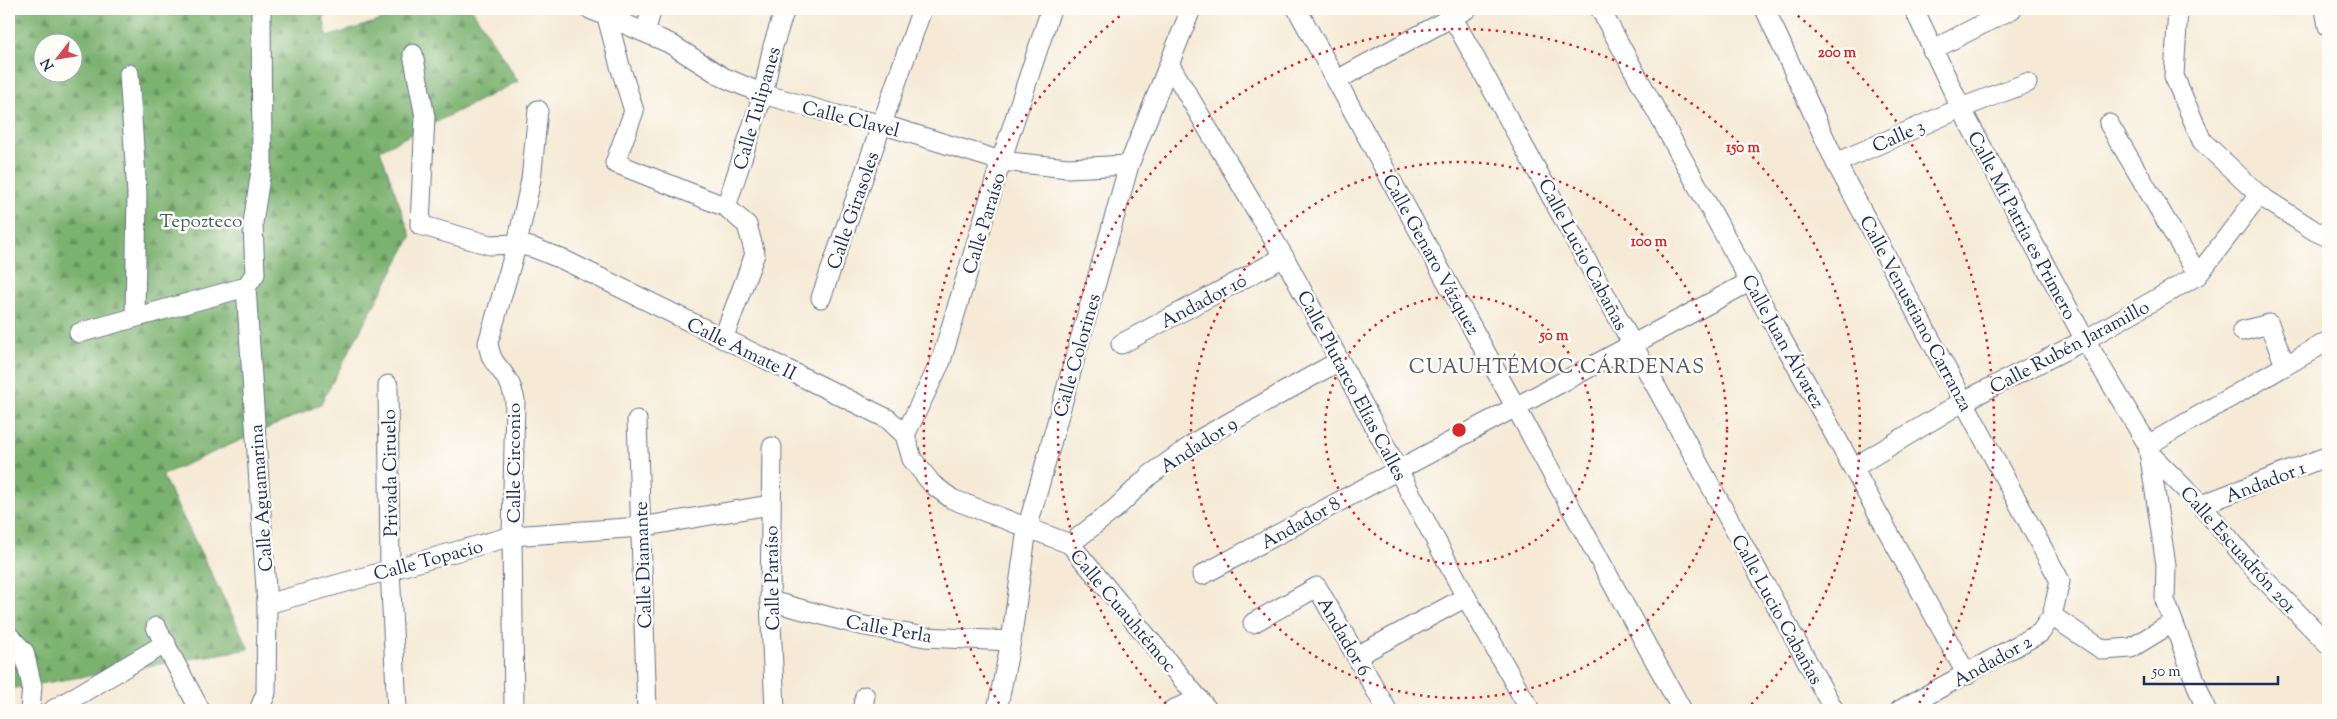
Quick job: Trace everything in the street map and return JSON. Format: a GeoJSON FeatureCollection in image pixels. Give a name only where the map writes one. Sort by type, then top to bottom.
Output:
{"type":"FeatureCollection","features":[{"type":"Feature","properties":{"kind":"street"},"geometry":{"type":"LineString","coordinates":[[80,333],[246,287],[255,274],[254,223],[262,164],[261,9]]}},
{"type":"Feature","properties":{"kind":"street","name":"Calle Clavel"},"geometry":{"type":"LineString","coordinates":[[590,9],[669,43],[723,77],[762,94],[837,115],[881,124],[1001,161],[1068,168],[1129,164]]}},
{"type":"Feature","properties":{"kind":"street"},"geometry":{"type":"LineString","coordinates":[[645,32],[652,9]]}},
{"type":"Feature","properties":{"kind":"street","name":"Calle Tulipanes"},"geometry":{"type":"LineString","coordinates":[[726,207],[762,94],[773,46],[786,9]]}},
{"type":"Feature","properties":{"kind":"street","name":"Calle Girasoles"},"geometry":{"type":"LineString","coordinates":[[821,298],[922,9]]}},
{"type":"Feature","properties":{"kind":"street","name":"Calle Paraíso"},"geometry":{"type":"LineString","coordinates":[[905,435],[941,361],[1001,161],[1052,9]]}},
{"type":"Feature","properties":{"kind":"street","name":"Calle Colorines"},"geometry":{"type":"LineString","coordinates":[[997,710],[1011,641],[1027,529],[1129,164],[1191,9]]}},
{"type":"Feature","properties":{"kind":"street","name":"Calle Genaro Vázquez"},"geometry":{"type":"LineString","coordinates":[[1297,9],[1516,406],[1679,709]]}},
{"type":"Feature","properties":{"kind":"street","name":"Calle Juan Álvarez"},"geometry":{"type":"LineString","coordinates":[[1600,9],[1967,674]]}},
{"type":"Feature","properties":{"kind":"street","name":"Calle Venustiano Carranza"},"geometry":{"type":"LineString","coordinates":[[1765,9],[1836,162],[2060,581],[2052,616]]}},
{"type":"Feature","properties":{"kind":"street","name":"Calle Mi Patria es Primero"},"geometry":{"type":"LineString","coordinates":[[1914,9],[1961,108],[2085,340],[2149,449]]}},
{"type":"Feature","properties":{"kind":"street"},"geometry":{"type":"LineString","coordinates":[[1932,50],[2012,9]]}},
{"type":"Feature","properties":{"kind":"street"},"geometry":{"type":"LineString","coordinates":[[2178,9],[2174,76],[2202,141],[2259,195],[2315,231],[2328,237]]}},
{"type":"Feature","properties":{"kind":"street"},"geometry":{"type":"LineString","coordinates":[[2325,9],[2328,26]]}},
{"type":"Feature","properties":{"kind":"street"},"geometry":{"type":"LineString","coordinates":[[1337,80],[1456,11]]}},
{"type":"Feature","properties":{"kind":"street","name":"Calle Lucio Cabañas"},"geometry":{"type":"LineString","coordinates":[[1456,11],[1503,105],[1632,344],[1834,710]]}},
{"type":"Feature","properties":{"kind":"street"},"geometry":{"type":"LineString","coordinates":[[608,17],[634,111],[616,163],[726,207],[747,225],[755,254],[723,339]]}},
{"type":"Feature","properties":{"kind":"street","name":"Calle Amate II"},"geometry":{"type":"LineString","coordinates":[[413,54],[425,117],[420,225],[490,245],[517,244],[534,248],[564,260],[888,420],[905,435]]}},
{"type":"Feature","properties":{"kind":"street","name":"Calle Plutarco Elías Calles"},"geometry":{"type":"LineString","coordinates":[[1170,64],[1284,256],[1466,597],[1530,710]]}},
{"type":"Feature","properties":{"kind":"street"},"geometry":{"type":"LineString","coordinates":[[129,74],[137,193],[135,317]]}},
{"type":"Feature","properties":{"kind":"street","name":"Calle 3"},"geometry":{"type":"LineString","coordinates":[[1836,162],[1961,108],[2027,83]]}},
{"type":"Feature","properties":{"kind":"street","name":"Calle Circonio"},"geometry":{"type":"LineString","coordinates":[[514,710],[512,536],[515,400],[508,380],[497,369],[490,356],[488,343],[517,244],[531,180],[538,110]]}},
{"type":"Feature","properties":{"kind":"street"},"geometry":{"type":"LineString","coordinates":[[2109,124],[2198,275]]}},
{"type":"Feature","properties":{"kind":"street","name":"Calle Rubén Jaramillo"},"geometry":{"type":"LineString","coordinates":[[1853,468],[1964,401],[2085,340],[2198,275],[2259,195]]}},
{"type":"Feature","properties":{"kind":"street","name":"Andador 10"},"geometry":{"type":"LineString","coordinates":[[1121,344],[1284,256]]}},
{"type":"Feature","properties":{"kind":"street","name":"Andador 8"},"geometry":{"type":"LineString","coordinates":[[1202,575],[1398,468],[1751,281]]}},
{"type":"Feature","properties":{"kind":"street","name":"Calle Aguamarina"},"geometry":{"type":"LineString","coordinates":[[246,287],[267,604],[266,694],[260,709]]}},
{"type":"Feature","properties":{"kind":"street"},"geometry":{"type":"LineString","coordinates":[[2242,331],[2269,324],[2285,365]]}},
{"type":"Feature","properties":{"kind":"street"},"geometry":{"type":"LineString","coordinates":[[2206,710],[2165,600],[2166,565],[2149,449],[2285,365],[2328,341]]}},
{"type":"Feature","properties":{"kind":"street","name":"Andador 9"},"geometry":{"type":"LineString","coordinates":[[1070,544],[1116,508],[1150,475],[1202,438],[1339,361]]}},
{"type":"Feature","properties":{"kind":"street","name":"Privada Ciruelo"},"geometry":{"type":"LineString","coordinates":[[388,385],[390,568],[397,710]]}},
{"type":"Feature","properties":{"kind":"street","name":"Calle Diamante"},"geometry":{"type":"LineString","coordinates":[[637,420],[647,710]]}},
{"type":"Feature","properties":{"kind":"street"},"geometry":{"type":"LineString","coordinates":[[905,435],[912,459],[932,484],[952,499],[1027,529]]}},
{"type":"Feature","properties":{"kind":"street","name":"Calle Paraíso"},"geometry":{"type":"LineString","coordinates":[[772,447],[769,505],[770,601],[775,710]]}},
{"type":"Feature","properties":{"kind":"street","name":"Calle Escuadrón 201"},"geometry":{"type":"LineString","coordinates":[[2149,449],[2202,505],[2257,572],[2328,644]]}},
{"type":"Feature","properties":{"kind":"street","name":"Andador 1"},"geometry":{"type":"LineString","coordinates":[[2202,505],[2328,456]]}},
{"type":"Feature","properties":{"kind":"street","name":"Calle Topacio"},"geometry":{"type":"LineString","coordinates":[[267,604],[390,568],[512,536],[641,527],[769,505]]}},
{"type":"Feature","properties":{"kind":"street","name":"Calle Cuauhtémoc"},"geometry":{"type":"LineString","coordinates":[[1027,529],[1070,544],[1203,705]]}},
{"type":"Feature","properties":{"kind":"street","name":"Andador 6"},"geometry":{"type":"LineString","coordinates":[[1253,623],[1316,587],[1387,710]]}},
{"type":"Feature","properties":{"kind":"street"},"geometry":{"type":"LineString","coordinates":[[1357,656],[1466,597]]}},
{"type":"Feature","properties":{"kind":"street","name":"Calle Perla"},"geometry":{"type":"LineString","coordinates":[[770,601],[860,625],[925,637],[1011,641]]}},
{"type":"Feature","properties":{"kind":"street"},"geometry":{"type":"LineString","coordinates":[[2052,616],[2103,650],[2131,648],[2172,623]]}},
{"type":"Feature","properties":{"kind":"street","name":"Andador 2"},"geometry":{"type":"LineString","coordinates":[[1900,710],[2040,634],[2052,616]]}},
{"type":"Feature","properties":{"kind":"street"},"geometry":{"type":"LineString","coordinates":[[156,627],[200,710]]}},
{"type":"Feature","properties":{"kind":"street"},"geometry":{"type":"LineString","coordinates":[[9,636],[24,652],[32,686],[30,710]]}},
{"type":"Feature","properties":{"kind":"street"},"geometry":{"type":"LineString","coordinates":[[53,710],[166,643]]}},
{"type":"Feature","properties":{"kind":"street"},"geometry":{"type":"LineString","coordinates":[[1172,710],[1203,705]]}},
{"type":"Feature","properties":{"kind":"green space","name":"Tepozteco"},"geometry":{"type":"Polygon","coordinates":[[[9,9],[322,9],[327,37],[417,9],[472,9],[518,81],[380,150],[411,237],[320,405],[162,475],[249,649],[9,689],[9,9]]]}},
{"type":"Feature","properties":{"kind":"district","name":"CUAUHTÉMOC CÁRDENAS"},"geometry":{"type":"Point","coordinates":[1557,366]}}]}
